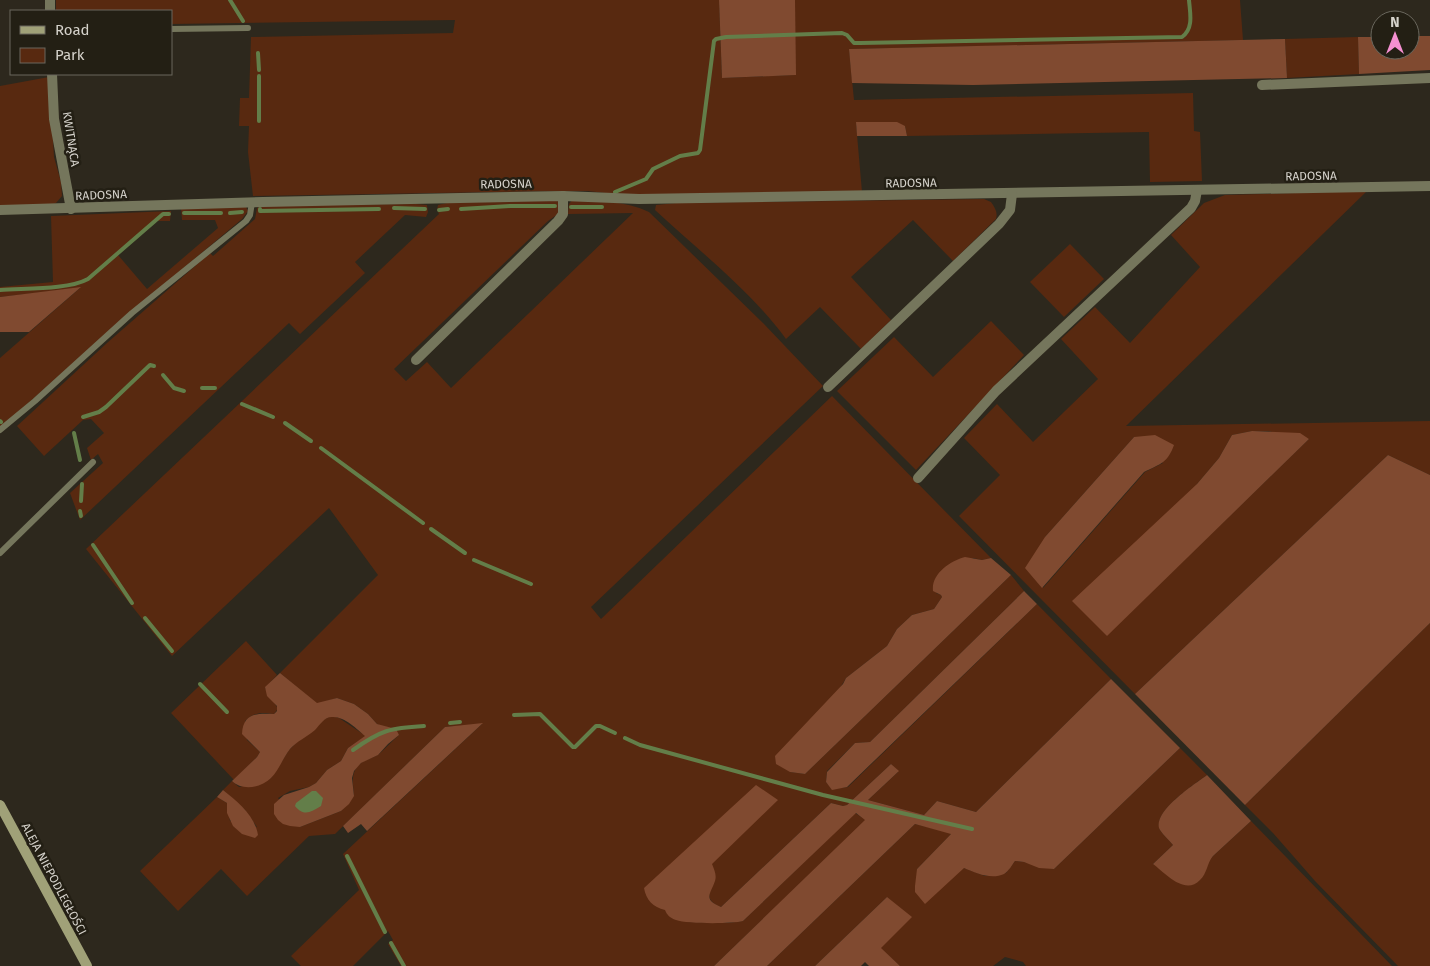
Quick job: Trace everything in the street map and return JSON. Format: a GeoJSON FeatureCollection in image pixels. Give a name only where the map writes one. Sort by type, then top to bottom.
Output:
{"type":"FeatureCollection","features":[{"type":"Feature","properties":{"kind":"street","name":"KWITNĄCA"},"geometry":{"type":"LineString","coordinates":[[52,75],[54,119],[71,208]]}},
{"type":"Feature","properties":{"kind":"street"},"geometry":{"type":"LineString","coordinates":[[1262,85],[1430,78]]}},
{"type":"Feature","properties":{"kind":"street","name":"RADOSNA"},"geometry":{"type":"LineString","coordinates":[[0,210],[252,202],[563,196],[639,200],[1430,186]]}},
{"type":"Feature","properties":{"kind":"street"},"geometry":{"type":"LineString","coordinates":[[918,478],[996,390],[1190,208],[1195,201],[1197,190]]}},
{"type":"Feature","properties":{"kind":"street"},"geometry":{"type":"LineString","coordinates":[[828,387],[1000,224],[1010,210],[1012,194]]}},
{"type":"Feature","properties":{"kind":"street"},"geometry":{"type":"LineString","coordinates":[[416,360],[558,222],[563,214],[563,196]]}},
{"type":"Feature","properties":{"kind":"street","name":"ALEJA NIEPODLEGŁOŚCI"},"geometry":{"type":"LineString","coordinates":[[0,805],[86,966]]}},
{"type":"Feature","properties":{"kind":"lane"},"geometry":{"type":"LineString","coordinates":[[172,29],[248,28]]}},
{"type":"Feature","properties":{"kind":"lane"},"geometry":{"type":"LineString","coordinates":[[0,430],[132,314],[246,221],[250,215],[252,202]]}},
{"type":"Feature","properties":{"kind":"lane"},"geometry":{"type":"LineString","coordinates":[[0,553],[93,462]]}},
{"type":"Feature","properties":{"kind":"green space"},"geometry":{"type":"Polygon","coordinates":[[[56,0],[719,0],[722,78],[795,75],[795,0],[1240,0],[1243,40],[849,49],[854,100],[1193,93],[1194,131],[1200,132],[1202,181],[1150,182],[1149,132],[907,136],[905,126],[856,123],[862,192],[623,195],[588,191],[559,191],[253,196],[248,152],[249,126],[239,126],[240,98],[249,98],[251,37],[453,33],[455,20],[172,24],[172,10],[56,10],[56,0]]]}},
{"type":"Feature","properties":{"kind":"green space"},"geometry":{"type":"Polygon","coordinates":[[[1358,37],[1359,74],[1287,78],[1285,39],[1358,37]]]}},
{"type":"Feature","properties":{"kind":"green space"},"geometry":{"type":"Polygon","coordinates":[[[49,77],[54,157],[61,182],[62,196],[56,203],[51,205],[0,206],[0,86],[49,77]]]}},
{"type":"Feature","properties":{"kind":"green space"},"geometry":{"type":"Polygon","coordinates":[[[1367,191],[1126,426],[1430,421],[1430,475],[1388,455],[1135,694],[959,516],[1000,475],[964,438],[997,404],[1033,442],[1098,379],[1061,339],[1095,307],[1130,343],[1200,267],[1171,235],[1204,203],[1225,195],[1367,191]],[[1252,431],[1232,435],[1219,458],[1197,484],[1106,636],[1309,439],[1268,431],[1252,431]],[[1134,437],[1045,537],[1043,588],[1145,472],[1163,463],[1134,437]]]}},
{"type":"Feature","properties":{"kind":"green space"},"geometry":{"type":"Polygon","coordinates":[[[557,199],[559,205],[558,214],[548,221],[394,369],[406,381],[427,362],[451,388],[633,213],[568,214],[569,204],[573,199],[621,204],[649,212],[764,324],[823,386],[591,607],[601,619],[832,396],[991,558],[982,560],[973,558],[936,593],[942,597],[934,609],[912,615],[897,629],[887,646],[846,678],[790,772],[805,774],[1011,575],[1024,591],[870,742],[855,743],[827,771],[826,782],[832,789],[848,787],[1037,604],[1111,679],[976,812],[937,801],[924,815],[868,800],[898,772],[891,764],[847,805],[831,803],[721,907],[710,900],[709,896],[710,889],[715,880],[687,922],[728,923],[743,921],[855,813],[866,820],[714,966],[401,966],[388,944],[393,940],[388,931],[353,966],[301,966],[291,956],[359,890],[343,854],[482,724],[445,727],[335,834],[309,836],[247,896],[221,869],[178,911],[140,871],[217,797],[227,803],[230,821],[257,827],[245,810],[223,790],[232,781],[239,787],[271,778],[289,750],[323,720],[331,716],[339,718],[366,736],[348,748],[341,761],[327,770],[316,783],[309,787],[290,791],[278,798],[300,827],[341,811],[354,795],[353,778],[358,766],[379,754],[399,735],[377,724],[368,714],[354,704],[337,698],[317,704],[280,673],[378,575],[329,508],[172,656],[86,549],[439,214],[437,210],[438,205],[451,202],[557,199]]]}},
{"type":"Feature","properties":{"kind":"green space"},"geometry":{"type":"Polygon","coordinates":[[[984,199],[991,202],[994,206],[996,219],[953,261],[913,220],[851,277],[891,320],[861,349],[820,307],[786,339],[741,288],[655,210],[656,205],[676,203],[984,199]]]}},
{"type":"Feature","properties":{"kind":"green space"},"geometry":{"type":"Polygon","coordinates":[[[263,205],[427,205],[428,212],[426,217],[405,215],[355,262],[365,273],[300,334],[289,323],[80,520],[70,493],[103,463],[98,454],[91,460],[87,448],[104,433],[91,419],[83,420],[44,456],[17,426],[107,343],[210,253],[213,256],[255,219],[257,208],[263,205]]]}},
{"type":"Feature","properties":{"kind":"green space"},"geometry":{"type":"Polygon","coordinates":[[[246,207],[248,211],[242,219],[136,308],[0,428],[0,358],[80,288],[0,297],[0,287],[53,282],[51,216],[171,211],[170,221],[157,221],[118,255],[147,289],[218,228],[215,220],[182,220],[181,208],[246,207]]]}},
{"type":"Feature","properties":{"kind":"green space"},"geometry":{"type":"Polygon","coordinates":[[[1070,244],[1104,279],[1064,317],[1030,282],[1070,244]]]}},
{"type":"Feature","properties":{"kind":"green space"},"geometry":{"type":"Polygon","coordinates":[[[991,321],[1024,355],[916,470],[837,391],[894,337],[933,377],[991,321]]]}},
{"type":"Feature","properties":{"kind":"green space"},"geometry":{"type":"Polygon","coordinates":[[[1430,623],[1430,966],[1398,966],[1315,881],[1273,833],[1245,805],[1430,623]]]}},
{"type":"Feature","properties":{"kind":"green space"},"geometry":{"type":"Polygon","coordinates":[[[246,641],[277,675],[265,688],[277,710],[274,714],[255,714],[245,721],[247,740],[260,752],[234,780],[171,713],[246,641]]]}},
{"type":"Feature","properties":{"kind":"green space"},"geometry":{"type":"Polygon","coordinates":[[[1180,748],[1207,775],[1176,799],[1162,815],[1159,823],[1160,830],[1173,845],[1153,864],[1203,876],[1213,856],[1251,821],[1392,966],[1026,966],[1023,962],[1005,957],[993,966],[900,966],[880,948],[887,897],[815,966],[767,966],[915,824],[952,833],[917,869],[964,868],[985,876],[1006,873],[1015,861],[1054,869],[1180,748]]]}},
{"type":"Feature","properties":{"kind":"shaded area"},"geometry":{"type":"Polygon","coordinates":[[[719,0],[795,0],[796,75],[722,78],[719,0]]]}},
{"type":"Feature","properties":{"kind":"shaded area"},"geometry":{"type":"Polygon","coordinates":[[[1420,36],[1430,36],[1430,70],[1359,74],[1358,37],[1370,37],[1370,60],[1420,60],[1420,36]]]}},
{"type":"Feature","properties":{"kind":"shaded area"},"geometry":{"type":"Polygon","coordinates":[[[1285,39],[1287,78],[973,85],[852,83],[849,49],[1285,39]]]}},
{"type":"Feature","properties":{"kind":"shaded area"},"geometry":{"type":"Polygon","coordinates":[[[856,122],[897,122],[905,126],[907,136],[857,136],[856,122]]]}},
{"type":"Feature","properties":{"kind":"shaded area"},"geometry":{"type":"Polygon","coordinates":[[[81,287],[29,332],[0,332],[0,297],[81,287]]]}},
{"type":"Feature","properties":{"kind":"shaded area"},"geometry":{"type":"Polygon","coordinates":[[[1252,431],[1300,433],[1309,439],[1107,636],[1072,601],[1197,484],[1219,458],[1232,435],[1252,431]]]}},
{"type":"Feature","properties":{"kind":"shaded area"},"geometry":{"type":"Polygon","coordinates":[[[1155,435],[1174,445],[1169,455],[1159,464],[1144,472],[1042,588],[1025,568],[1045,537],[1134,437],[1155,435]]]}},
{"type":"Feature","properties":{"kind":"shaded area"},"geometry":{"type":"Polygon","coordinates":[[[1388,455],[1430,475],[1430,623],[1245,805],[1135,694],[1388,455]]]}},
{"type":"Feature","properties":{"kind":"shaded area"},"geometry":{"type":"Polygon","coordinates":[[[965,557],[982,560],[991,558],[1011,575],[805,774],[790,772],[776,764],[775,756],[843,684],[846,678],[887,646],[897,629],[912,615],[934,609],[942,597],[933,591],[935,579],[948,565],[965,557]]]}},
{"type":"Feature","properties":{"kind":"shaded area"},"geometry":{"type":"Polygon","coordinates":[[[1024,591],[1037,604],[847,787],[832,790],[826,782],[827,772],[855,743],[870,742],[1024,591]]]}},
{"type":"Feature","properties":{"kind":"shaded area"},"geometry":{"type":"Polygon","coordinates":[[[280,673],[317,703],[337,698],[354,704],[368,714],[377,724],[396,729],[399,735],[378,755],[361,763],[354,771],[352,778],[354,796],[349,804],[341,811],[300,827],[283,824],[278,820],[274,814],[274,804],[284,795],[316,783],[327,770],[341,761],[348,748],[365,736],[346,721],[337,717],[329,717],[290,749],[267,781],[252,787],[236,784],[232,781],[260,752],[242,734],[243,727],[248,718],[252,716],[257,714],[274,714],[277,711],[277,706],[267,696],[265,687],[280,673]]]}},
{"type":"Feature","properties":{"kind":"shaded area"},"geometry":{"type":"Polygon","coordinates":[[[1111,679],[1180,748],[1054,869],[1039,868],[1024,862],[1015,861],[1006,873],[994,876],[984,875],[964,868],[925,904],[915,892],[917,869],[951,834],[915,824],[767,966],[714,966],[865,820],[856,813],[743,921],[710,923],[676,920],[669,916],[665,910],[654,905],[646,896],[644,888],[756,785],[778,800],[712,864],[716,879],[709,896],[712,902],[721,907],[831,803],[847,805],[891,764],[899,771],[868,800],[924,815],[937,801],[976,812],[1111,679]]]}},
{"type":"Feature","properties":{"kind":"shaded area"},"geometry":{"type":"Polygon","coordinates":[[[483,723],[367,831],[361,824],[348,833],[343,826],[445,727],[483,723]]]}},
{"type":"Feature","properties":{"kind":"shaded area"},"geometry":{"type":"Polygon","coordinates":[[[1207,775],[1251,821],[1213,856],[1200,880],[1188,886],[1175,881],[1153,864],[1173,845],[1160,830],[1159,823],[1162,815],[1176,799],[1207,775]]]}},
{"type":"Feature","properties":{"kind":"shaded area"},"geometry":{"type":"Polygon","coordinates":[[[223,790],[250,816],[258,835],[255,838],[242,834],[233,826],[227,813],[227,803],[217,797],[223,790]]]}},
{"type":"Feature","properties":{"kind":"shaded area"},"geometry":{"type":"Polygon","coordinates":[[[312,791],[316,791],[323,798],[321,806],[311,812],[301,811],[295,806],[296,803],[312,791]]]}},
{"type":"Feature","properties":{"kind":"shaded area"},"geometry":{"type":"Polygon","coordinates":[[[887,897],[912,917],[881,948],[900,966],[869,966],[865,962],[861,966],[815,966],[887,897]]]}},
{"type":"Feature","properties":{"kind":"waterway"},"geometry":{"type":"LineString","coordinates":[[230,0],[243,21]]}},
{"type":"Feature","properties":{"kind":"waterway"},"geometry":{"type":"LineString","coordinates":[[615,192],[646,179],[653,169],[680,156],[698,153],[700,150],[714,41],[716,39],[726,37],[842,33],[847,35],[854,43],[1182,37],[1190,25],[1189,0]]}},
{"type":"Feature","properties":{"kind":"waterway"},"geometry":{"type":"LineString","coordinates":[[258,53],[259,70]]}},
{"type":"Feature","properties":{"kind":"waterway"},"geometry":{"type":"LineString","coordinates":[[259,76],[259,121]]}},
{"type":"Feature","properties":{"kind":"waterway"},"geometry":{"type":"LineString","coordinates":[[461,209],[555,206]]}},
{"type":"Feature","properties":{"kind":"waterway"},"geometry":{"type":"LineString","coordinates":[[571,207],[602,207]]}},
{"type":"Feature","properties":{"kind":"waterway"},"geometry":{"type":"LineString","coordinates":[[394,208],[425,209]]}},
{"type":"Feature","properties":{"kind":"waterway"},"geometry":{"type":"LineString","coordinates":[[260,209],[260,211],[379,209]]}},
{"type":"Feature","properties":{"kind":"waterway"},"geometry":{"type":"LineString","coordinates":[[439,210],[448,209]]}},
{"type":"Feature","properties":{"kind":"waterway"},"geometry":{"type":"LineString","coordinates":[[230,213],[242,212]]}},
{"type":"Feature","properties":{"kind":"waterway"},"geometry":{"type":"LineString","coordinates":[[184,213],[221,213]]}},
{"type":"Feature","properties":{"kind":"waterway"},"geometry":{"type":"LineString","coordinates":[[0,290],[58,287],[79,283],[88,279],[163,214],[169,214]]}},
{"type":"Feature","properties":{"kind":"waterway"},"geometry":{"type":"LineString","coordinates":[[83,417],[99,412],[106,407],[150,365],[154,366]]}},
{"type":"Feature","properties":{"kind":"waterway"},"geometry":{"type":"LineString","coordinates":[[163,375],[174,388],[184,391]]}},
{"type":"Feature","properties":{"kind":"waterway"},"geometry":{"type":"LineString","coordinates":[[202,388],[215,388]]}},
{"type":"Feature","properties":{"kind":"waterway"},"geometry":{"type":"LineString","coordinates":[[242,404],[273,417]]}},
{"type":"Feature","properties":{"kind":"waterway"},"geometry":{"type":"LineString","coordinates":[[285,423],[311,441]]}},
{"type":"Feature","properties":{"kind":"waterway"},"geometry":{"type":"LineString","coordinates":[[74,433],[80,460]]}},
{"type":"Feature","properties":{"kind":"waterway"},"geometry":{"type":"LineString","coordinates":[[321,448],[423,523]]}},
{"type":"Feature","properties":{"kind":"waterway"},"geometry":{"type":"LineString","coordinates":[[81,501],[82,484]]}},
{"type":"Feature","properties":{"kind":"waterway"},"geometry":{"type":"LineString","coordinates":[[80,511],[81,516]]}},
{"type":"Feature","properties":{"kind":"waterway"},"geometry":{"type":"LineString","coordinates":[[431,529],[465,553]]}},
{"type":"Feature","properties":{"kind":"waterway"},"geometry":{"type":"LineString","coordinates":[[93,545],[132,603]]}},
{"type":"Feature","properties":{"kind":"waterway"},"geometry":{"type":"LineString","coordinates":[[474,560],[531,584]]}},
{"type":"Feature","properties":{"kind":"waterway"},"geometry":{"type":"LineString","coordinates":[[145,618],[172,651]]}},
{"type":"Feature","properties":{"kind":"waterway"},"geometry":{"type":"LineString","coordinates":[[200,684],[227,712]]}},
{"type":"Feature","properties":{"kind":"waterway"},"geometry":{"type":"LineString","coordinates":[[514,715],[540,714],[573,747],[596,726],[615,733]]}},
{"type":"Feature","properties":{"kind":"waterway"},"geometry":{"type":"LineString","coordinates":[[450,723],[460,722]]}},
{"type":"Feature","properties":{"kind":"waterway"},"geometry":{"type":"LineString","coordinates":[[353,750],[386,731],[424,726]]}},
{"type":"Feature","properties":{"kind":"waterway"},"geometry":{"type":"LineString","coordinates":[[625,738],[640,745],[823,795],[972,829]]}},
{"type":"Feature","properties":{"kind":"waterway"},"geometry":{"type":"LineString","coordinates":[[347,856],[385,932]]}},
{"type":"Feature","properties":{"kind":"waterway"},"geometry":{"type":"LineString","coordinates":[[391,943],[404,966]]}}]}
